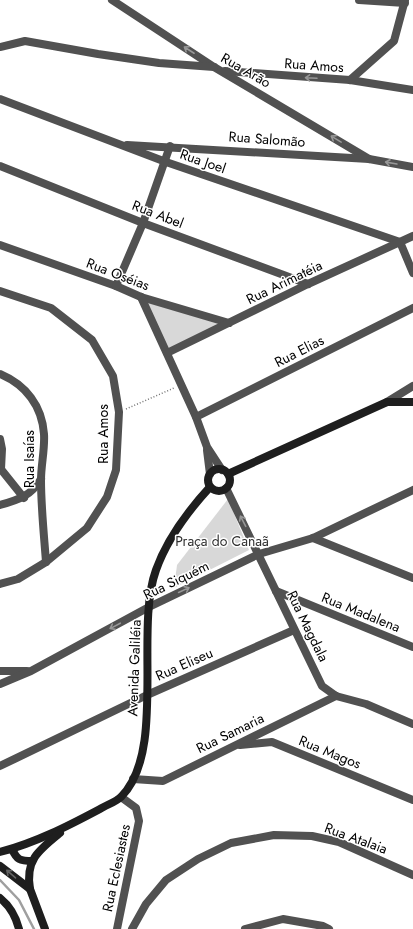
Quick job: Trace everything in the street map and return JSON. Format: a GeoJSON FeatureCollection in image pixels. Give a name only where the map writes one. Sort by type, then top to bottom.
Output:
{"type":"FeatureCollection","features":[{"type":"Feature","properties":{"kind":"main road"},"geometry":{"type":"LineString","coordinates":[[225,472],[230,481],[226,488],[218,491],[210,487],[208,481],[210,474],[215,470],[225,472],[387,402],[413,402]]}},
{"type":"Feature","properties":{"kind":"main road","name":"Avenida Galiléia"},"geometry":{"type":"LineString","coordinates":[[0,852],[12,849],[65,828],[120,797],[133,779],[145,740],[149,607],[155,570],[170,539],[195,504],[210,487]]}},
{"type":"Feature","properties":{"kind":"main road","name":"Avenida Galiléia"},"geometry":{"type":"LineString","coordinates":[[30,890],[28,876],[32,861],[39,850],[65,828]]}},
{"type":"Feature","properties":{"kind":"main road"},"geometry":{"type":"LineString","coordinates":[[12,849],[16,857],[21,861],[32,861]]}},
{"type":"Feature","properties":{"kind":"main road"},"geometry":{"type":"LineString","coordinates":[[0,866],[30,890],[45,929]]}},
{"type":"Feature","properties":{"kind":"main road"},"geometry":{"type":"LineString","coordinates":[[0,898],[6,903],[17,920],[19,929]]}},
{"type":"Feature","properties":{"kind":"street","name":"Rua Arão"},"geometry":{"type":"LineString","coordinates":[[112,0],[214,67],[369,159]]}},
{"type":"Feature","properties":{"kind":"street"},"geometry":{"type":"LineString","coordinates":[[359,0],[405,2]]}},
{"type":"Feature","properties":{"kind":"street","name":"Rua Amos"},"geometry":{"type":"LineString","coordinates":[[223,71],[350,80],[394,41],[405,2]]}},
{"type":"Feature","properties":{"kind":"street"},"geometry":{"type":"LineString","coordinates":[[0,47],[25,41],[159,63],[214,67]]}},
{"type":"Feature","properties":{"kind":"street"},"geometry":{"type":"LineString","coordinates":[[350,80],[413,90]]}},
{"type":"Feature","properties":{"kind":"street","name":"Rua Joel"},"geometry":{"type":"LineString","coordinates":[[0,99],[166,162],[400,242]]}},
{"type":"Feature","properties":{"kind":"street","name":"Rua Salomão"},"geometry":{"type":"LineString","coordinates":[[118,144],[369,159],[413,167]]}},
{"type":"Feature","properties":{"kind":"street"},"geometry":{"type":"LineString","coordinates":[[116,286],[143,223],[166,162],[170,146]]}},
{"type":"Feature","properties":{"kind":"street","name":"Rua Abel"},"geometry":{"type":"LineString","coordinates":[[0,166],[143,223],[308,284]]}},
{"type":"Feature","properties":{"kind":"street","name":"Rua Arimatéia"},"geometry":{"type":"LineString","coordinates":[[167,353],[308,284],[413,236]]}},
{"type":"Feature","properties":{"kind":"street"},"geometry":{"type":"LineString","coordinates":[[400,242],[413,273]]}},
{"type":"Feature","properties":{"kind":"street","name":"Rua Oséias"},"geometry":{"type":"LineString","coordinates":[[0,245],[116,286],[141,297],[229,323]]}},
{"type":"Feature","properties":{"kind":"street","name":"Rua Amos"},"geometry":{"type":"LineString","coordinates":[[0,291],[51,308],[92,340],[113,376],[119,412],[116,470],[107,497],[87,528],[46,562],[18,579],[0,584]]}},
{"type":"Feature","properties":{"kind":"street"},"geometry":{"type":"LineString","coordinates":[[141,297],[196,417],[207,447],[210,474]]}},
{"type":"Feature","properties":{"kind":"street","name":"Rua Elias"},"geometry":{"type":"LineString","coordinates":[[196,417],[413,308]]}},
{"type":"Feature","properties":{"kind":"street","name":"Rua Isaías"},"geometry":{"type":"LineString","coordinates":[[0,374],[22,388],[35,401],[44,435],[41,479],[46,562]]}},
{"type":"Feature","properties":{"kind":"street"},"geometry":{"type":"LineString","coordinates":[[387,402],[413,386]]}},
{"type":"Feature","properties":{"kind":"street"},"geometry":{"type":"LineString","coordinates":[[0,439],[2,449],[1,469],[24,498]]}},
{"type":"Feature","properties":{"kind":"street"},"geometry":{"type":"LineString","coordinates":[[207,447],[225,472]]}},
{"type":"Feature","properties":{"kind":"street"},"geometry":{"type":"LineString","coordinates":[[0,505],[24,498],[36,488],[41,479]]}},
{"type":"Feature","properties":{"kind":"street","name":"Rua Magdala"},"geometry":{"type":"LineString","coordinates":[[226,488],[322,686],[336,696],[366,704],[413,724]]}},
{"type":"Feature","properties":{"kind":"street","name":"Rua Siquém"},"geometry":{"type":"LineString","coordinates":[[0,684],[31,671],[149,607],[259,554],[313,538],[413,490]]}},
{"type":"Feature","properties":{"kind":"street"},"geometry":{"type":"LineString","coordinates":[[313,538],[413,578]]}},
{"type":"Feature","properties":{"kind":"street","name":"Rua Madalena"},"geometry":{"type":"LineString","coordinates":[[276,591],[413,647]]}},
{"type":"Feature","properties":{"kind":"street","name":"Rua Eliseu"},"geometry":{"type":"LineString","coordinates":[[0,766],[147,695],[294,630]]}},
{"type":"Feature","properties":{"kind":"street"},"geometry":{"type":"LineString","coordinates":[[0,671],[31,671]]}},
{"type":"Feature","properties":{"kind":"street","name":"Rua Samaria"},"geometry":{"type":"LineString","coordinates":[[133,779],[163,782],[336,696]]}},
{"type":"Feature","properties":{"kind":"street","name":"Rua Magos"},"geometry":{"type":"LineString","coordinates":[[235,745],[272,742],[413,800]]}},
{"type":"Feature","properties":{"kind":"street","name":"Rua Eclesiastes"},"geometry":{"type":"LineString","coordinates":[[117,929],[139,821],[136,808],[120,797]]}},
{"type":"Feature","properties":{"kind":"street","name":"Rua Atalaia"},"geometry":{"type":"LineString","coordinates":[[132,929],[146,904],[166,880],[198,859],[231,843],[274,835],[312,836],[339,842],[413,875]]}},
{"type":"Feature","properties":{"kind":"street"},"geometry":{"type":"LineString","coordinates":[[245,929],[283,919],[323,926],[329,929]]}},
{"type":"Feature","properties":{"kind":"path"},"geometry":{"type":"LineString","coordinates":[[119,412],[182,385]]}},
{"type":"Feature","properties":{"kind":"green space"},"geometry":{"type":"Polygon","coordinates":[[[146,302],[222,324],[168,350],[146,302]]]}},
{"type":"Feature","properties":{"kind":"green space","name":"Praça do Canaã"},"geometry":{"type":"Polygon","coordinates":[[[228,499],[249,550],[174,588],[177,565],[228,499]]]}},
{"type":"Feature","properties":{"kind":"waterway"},"geometry":{"type":"LineString","coordinates":[[0,880],[19,900],[34,929]]}}]}
